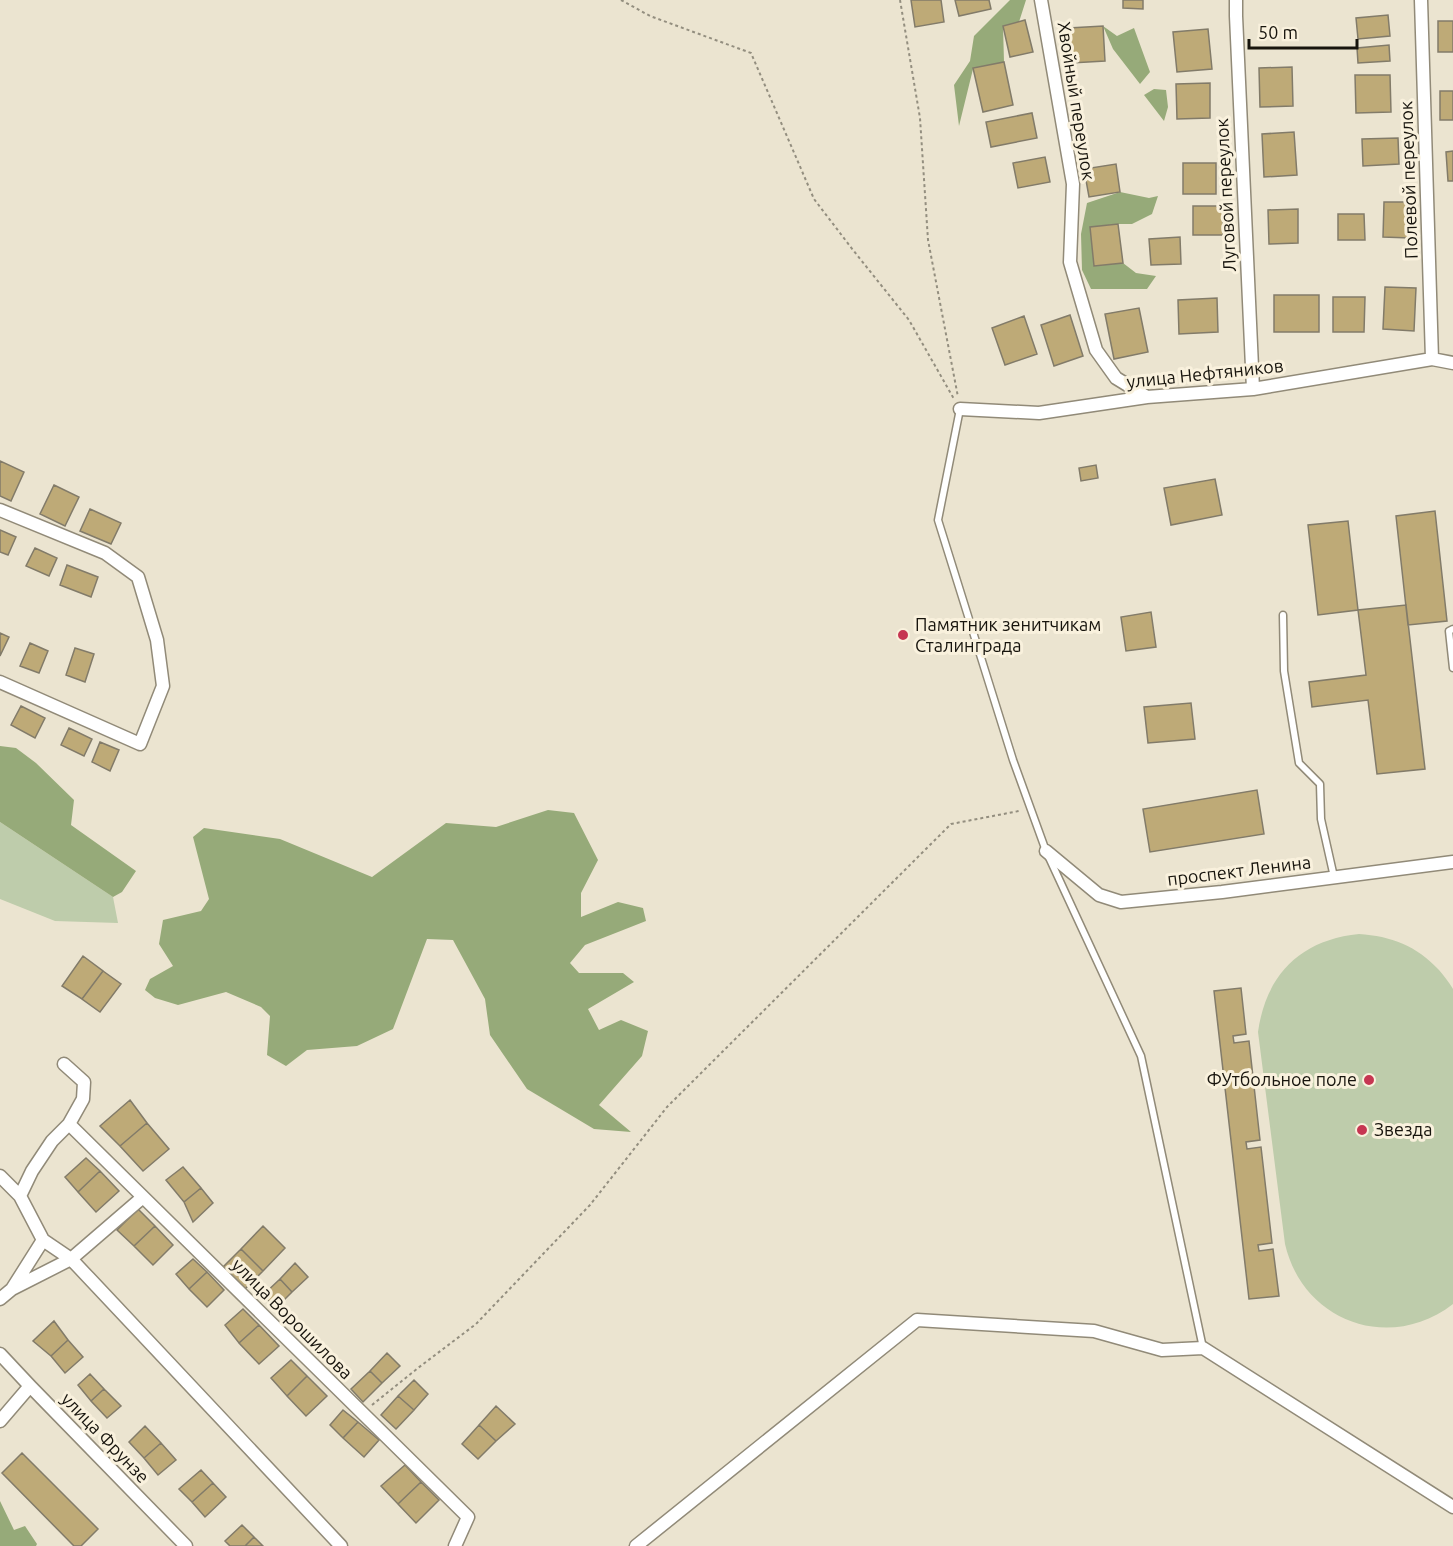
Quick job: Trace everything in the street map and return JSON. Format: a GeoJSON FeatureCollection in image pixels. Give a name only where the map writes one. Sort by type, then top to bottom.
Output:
{"type":"FeatureCollection","features":[{"type":"Feature","properties":{"kind":"street","name":"Хвойный переулок"},"geometry":{"type":"LineString","coordinates":[[1041,0],[1073,184],[1070,262],[1096,350],[1116,378],[1147,397]]}},
{"type":"Feature","properties":{"kind":"street","name":"Луговой переулок"},"geometry":{"type":"LineString","coordinates":[[1236,0],[1252,389]]}},
{"type":"Feature","properties":{"kind":"street","name":"Полевой переулок"},"geometry":{"type":"LineString","coordinates":[[1421,0],[1432,359]]}},
{"type":"Feature","properties":{"kind":"street","name":"улица Нефтяников"},"geometry":{"type":"LineString","coordinates":[[960,409],[1039,413],[1147,397],[1252,389],[1432,359],[1453,363]]}},
{"type":"Feature","properties":{"kind":"street"},"geometry":{"type":"LineString","coordinates":[[0,510],[105,553],[138,577],[157,640],[163,686],[140,744],[0,682]]}},
{"type":"Feature","properties":{"kind":"street","name":"проспект Ленина"},"geometry":{"type":"LineString","coordinates":[[1046,851],[1099,895],[1121,902],[1222,892],[1453,862]]}},
{"type":"Feature","properties":{"kind":"street"},"geometry":{"type":"LineString","coordinates":[[20,1196],[32,1171],[52,1141],[69,1124],[83,1099],[84,1082],[64,1064]]}},
{"type":"Feature","properties":{"kind":"street","name":"улица Ворошилова"},"geometry":{"type":"LineString","coordinates":[[69,1124],[468,1517],[455,1546]]}},
{"type":"Feature","properties":{"kind":"street"},"geometry":{"type":"LineString","coordinates":[[0,1176],[20,1196],[43,1239],[90,1278],[341,1546]]}},
{"type":"Feature","properties":{"kind":"street"},"geometry":{"type":"LineString","coordinates":[[0,1299],[12,1289],[71,1260],[143,1197]]}},
{"type":"Feature","properties":{"kind":"street"},"geometry":{"type":"LineString","coordinates":[[12,1289],[43,1239]]}},
{"type":"Feature","properties":{"kind":"street"},"geometry":{"type":"LineString","coordinates":[[636,1546],[916,1320],[1094,1330],[1162,1350],[1203,1348],[1453,1507]]}},
{"type":"Feature","properties":{"kind":"street","name":"улица Фрунзе"},"geometry":{"type":"LineString","coordinates":[[0,1354],[186,1546]]}},
{"type":"Feature","properties":{"kind":"street"},"geometry":{"type":"LineString","coordinates":[[0,1421],[30,1386]]}},
{"type":"Feature","properties":{"kind":"lane"},"geometry":{"type":"LineString","coordinates":[[960,409],[938,520],[1013,760],[1046,851],[1141,1056],[1203,1348]]}},
{"type":"Feature","properties":{"kind":"lane"},"geometry":{"type":"LineString","coordinates":[[1283,615],[1284,671],[1299,763],[1320,784],[1321,819],[1334,877]]}},
{"type":"Feature","properties":{"kind":"lane"},"geometry":{"type":"LineString","coordinates":[[1453,629],[1449,631],[1453,668]]}},
{"type":"Feature","properties":{"kind":"path"},"geometry":{"type":"LineString","coordinates":[[621,0],[650,16],[751,53],[814,200],[909,320],[960,409]]}},
{"type":"Feature","properties":{"kind":"path"},"geometry":{"type":"LineString","coordinates":[[900,0],[920,118],[928,240],[960,409]]}},
{"type":"Feature","properties":{"kind":"path"},"geometry":{"type":"LineString","coordinates":[[362,1413],[476,1324],[590,1205],[667,1107],[951,824],[1031,808]]}},
{"type":"Feature","properties":{"kind":"green space"},"geometry":{"type":"Polygon","coordinates":[[[1010,0],[1026,0],[1019,22],[1003,26],[1004,62],[973,69],[959,126],[954,85],[970,61],[974,36],[1010,0]]]}},
{"type":"Feature","properties":{"kind":"green space"},"geometry":{"type":"Polygon","coordinates":[[[1103,26],[1117,36],[1134,28],[1150,72],[1140,84],[1113,49],[1103,26]]]}},
{"type":"Feature","properties":{"kind":"green space"},"geometry":{"type":"Polygon","coordinates":[[[1154,89],[1166,90],[1168,107],[1164,121],[1144,95],[1154,89]]]}},
{"type":"Feature","properties":{"kind":"green space"},"geometry":{"type":"Polygon","coordinates":[[[1120,192],[1149,198],[1158,196],[1152,214],[1132,224],[1090,227],[1094,266],[1123,263],[1136,273],[1156,276],[1147,289],[1091,289],[1082,270],[1081,234],[1087,203],[1120,192]]]}},
{"type":"Feature","properties":{"kind":"green space"},"geometry":{"type":"Polygon","coordinates":[[[0,746],[16,748],[36,763],[74,800],[71,825],[136,871],[122,892],[113,897],[0,822],[0,746]]]}},
{"type":"Feature","properties":{"kind":"green space"},"geometry":{"type":"Polygon","coordinates":[[[548,810],[574,813],[598,860],[581,893],[581,917],[618,902],[643,908],[646,921],[585,945],[570,963],[579,973],[623,973],[634,982],[588,1009],[599,1030],[621,1020],[648,1031],[642,1056],[599,1105],[631,1132],[594,1129],[527,1089],[490,1035],[485,999],[453,940],[427,939],[393,1029],[357,1046],[307,1050],[286,1066],[267,1055],[270,1016],[261,1007],[226,992],[178,1005],[155,998],[145,990],[150,979],[173,966],[159,944],[163,920],[201,911],[209,899],[193,837],[204,828],[280,839],[372,877],[446,823],[496,827],[548,810]]]}},
{"type":"Feature","properties":{"kind":"green space"},"geometry":{"type":"Polygon","coordinates":[[[0,822],[113,897],[118,923],[55,921],[0,899],[0,822]]]}},
{"type":"Feature","properties":{"kind":"green space","name":"Звезда"},"geometry":{"type":"Polygon","coordinates":[[[1359,934],[1393,940],[1412,949],[1431,962],[1453,989],[1453,1304],[1428,1319],[1403,1326],[1377,1327],[1352,1322],[1329,1310],[1310,1293],[1295,1271],[1285,1244],[1258,1032],[1269,993],[1289,964],[1319,944],[1359,934]]]}},
{"type":"Feature","properties":{"kind":"green space"},"geometry":{"type":"Polygon","coordinates":[[[0,1501],[14,1530],[25,1526],[37,1544],[36,1546],[0,1546],[0,1501]]]}},
{"type":"Feature","properties":{"kind":"building"},"geometry":{"type":"Polygon","coordinates":[[[911,0],[941,0],[944,22],[915,27],[911,0]]]}},
{"type":"Feature","properties":{"kind":"building"},"geometry":{"type":"Polygon","coordinates":[[[955,0],[989,0],[991,9],[959,16],[955,0]]]}},
{"type":"Feature","properties":{"kind":"building"},"geometry":{"type":"Polygon","coordinates":[[[1123,0],[1143,0],[1143,9],[1123,8],[1123,0]]]}},
{"type":"Feature","properties":{"kind":"building"},"geometry":{"type":"Polygon","coordinates":[[[1388,15],[1390,36],[1358,39],[1356,18],[1388,15]]]}},
{"type":"Feature","properties":{"kind":"building"},"geometry":{"type":"Polygon","coordinates":[[[1025,20],[1033,52],[1010,57],[1003,26],[1025,20]]]}},
{"type":"Feature","properties":{"kind":"building"},"geometry":{"type":"Polygon","coordinates":[[[1438,21],[1453,21],[1453,52],[1438,52],[1438,21]]]}},
{"type":"Feature","properties":{"kind":"building"},"geometry":{"type":"Polygon","coordinates":[[[1103,26],[1105,61],[1071,63],[1069,28],[1103,26]]]}},
{"type":"Feature","properties":{"kind":"building"},"geometry":{"type":"Polygon","coordinates":[[[1208,29],[1212,69],[1177,72],[1173,32],[1208,29]]]}},
{"type":"Feature","properties":{"kind":"building"},"geometry":{"type":"Polygon","coordinates":[[[1389,45],[1390,61],[1358,63],[1357,48],[1389,45]]]}},
{"type":"Feature","properties":{"kind":"building"},"geometry":{"type":"Polygon","coordinates":[[[1004,62],[1013,105],[983,112],[973,68],[1004,62]]]}},
{"type":"Feature","properties":{"kind":"building"},"geometry":{"type":"Polygon","coordinates":[[[1292,67],[1293,106],[1260,107],[1259,68],[1292,67]]]}},
{"type":"Feature","properties":{"kind":"building"},"geometry":{"type":"Polygon","coordinates":[[[1355,75],[1390,75],[1391,112],[1356,113],[1355,75]]]}},
{"type":"Feature","properties":{"kind":"building"},"geometry":{"type":"Polygon","coordinates":[[[1210,83],[1210,118],[1177,119],[1176,84],[1210,83]]]}},
{"type":"Feature","properties":{"kind":"building"},"geometry":{"type":"Polygon","coordinates":[[[1440,91],[1453,91],[1453,120],[1440,120],[1440,91]]]}},
{"type":"Feature","properties":{"kind":"building"},"geometry":{"type":"Polygon","coordinates":[[[1032,113],[1037,138],[991,147],[986,122],[1032,113]]]}},
{"type":"Feature","properties":{"kind":"building"},"geometry":{"type":"Polygon","coordinates":[[[1294,132],[1297,175],[1264,177],[1262,134],[1294,132]]]}},
{"type":"Feature","properties":{"kind":"building"},"geometry":{"type":"Polygon","coordinates":[[[1398,138],[1399,164],[1363,166],[1362,139],[1398,138]]]}},
{"type":"Feature","properties":{"kind":"building"},"geometry":{"type":"Polygon","coordinates":[[[1453,151],[1453,181],[1448,181],[1446,152],[1453,151]]]}},
{"type":"Feature","properties":{"kind":"building"},"geometry":{"type":"Polygon","coordinates":[[[1045,157],[1050,182],[1018,188],[1013,163],[1045,157]]]}},
{"type":"Feature","properties":{"kind":"building"},"geometry":{"type":"Polygon","coordinates":[[[1183,163],[1216,163],[1216,194],[1183,194],[1183,163]]]}},
{"type":"Feature","properties":{"kind":"building"},"geometry":{"type":"Polygon","coordinates":[[[1116,164],[1120,192],[1089,197],[1084,169],[1116,164]]]}},
{"type":"Feature","properties":{"kind":"building"},"geometry":{"type":"Polygon","coordinates":[[[1384,202],[1411,202],[1410,238],[1383,237],[1384,202]]]}},
{"type":"Feature","properties":{"kind":"building"},"geometry":{"type":"Polygon","coordinates":[[[1193,206],[1223,206],[1223,235],[1193,235],[1193,206]]]}},
{"type":"Feature","properties":{"kind":"building"},"geometry":{"type":"Polygon","coordinates":[[[1298,209],[1298,243],[1269,244],[1268,210],[1298,209]]]}},
{"type":"Feature","properties":{"kind":"building"},"geometry":{"type":"Polygon","coordinates":[[[1338,214],[1364,214],[1365,240],[1338,240],[1338,214]]]}},
{"type":"Feature","properties":{"kind":"building"},"geometry":{"type":"Polygon","coordinates":[[[1118,224],[1123,263],[1094,266],[1090,227],[1118,224]]]}},
{"type":"Feature","properties":{"kind":"building"},"geometry":{"type":"Polygon","coordinates":[[[1180,237],[1181,264],[1151,265],[1149,239],[1180,237]]]}},
{"type":"Feature","properties":{"kind":"building"},"geometry":{"type":"Polygon","coordinates":[[[1385,287],[1416,288],[1414,331],[1383,329],[1385,287]]]}},
{"type":"Feature","properties":{"kind":"building"},"geometry":{"type":"Polygon","coordinates":[[[1274,295],[1319,295],[1319,332],[1274,332],[1274,295]]]}},
{"type":"Feature","properties":{"kind":"building"},"geometry":{"type":"Polygon","coordinates":[[[1333,297],[1365,297],[1364,332],[1333,332],[1333,297]]]}},
{"type":"Feature","properties":{"kind":"building"},"geometry":{"type":"Polygon","coordinates":[[[1217,298],[1218,332],[1179,334],[1178,300],[1217,298]]]}},
{"type":"Feature","properties":{"kind":"building"},"geometry":{"type":"Polygon","coordinates":[[[1139,308],[1148,352],[1114,359],[1105,314],[1139,308]]]}},
{"type":"Feature","properties":{"kind":"building"},"geometry":{"type":"Polygon","coordinates":[[[1070,315],[1083,356],[1054,366],[1041,325],[1070,315]]]}},
{"type":"Feature","properties":{"kind":"building"},"geometry":{"type":"Polygon","coordinates":[[[1024,316],[1037,354],[1005,365],[992,328],[1024,316]]]}},
{"type":"Feature","properties":{"kind":"building"},"geometry":{"type":"Polygon","coordinates":[[[0,461],[24,472],[11,501],[0,496],[0,461]]]}},
{"type":"Feature","properties":{"kind":"building"},"geometry":{"type":"Polygon","coordinates":[[[1096,465],[1098,478],[1081,481],[1079,468],[1096,465]]]}},
{"type":"Feature","properties":{"kind":"building"},"geometry":{"type":"Polygon","coordinates":[[[1215,479],[1222,515],[1171,525],[1164,488],[1215,479]]]}},
{"type":"Feature","properties":{"kind":"building"},"geometry":{"type":"Polygon","coordinates":[[[54,485],[79,497],[65,526],[40,514],[54,485]]]}},
{"type":"Feature","properties":{"kind":"building"},"geometry":{"type":"Polygon","coordinates":[[[90,509],[121,523],[111,544],[80,531],[90,509]]]}},
{"type":"Feature","properties":{"kind":"building"},"geometry":{"type":"Polygon","coordinates":[[[1435,511],[1447,621],[1408,625],[1396,516],[1435,511]]]}},
{"type":"Feature","properties":{"kind":"building"},"geometry":{"type":"Polygon","coordinates":[[[1348,521],[1358,610],[1318,615],[1308,525],[1348,521]]]}},
{"type":"Feature","properties":{"kind":"building"},"geometry":{"type":"Polygon","coordinates":[[[0,530],[16,537],[8,555],[0,552],[0,530]]]}},
{"type":"Feature","properties":{"kind":"building"},"geometry":{"type":"Polygon","coordinates":[[[35,548],[57,558],[49,576],[26,566],[35,548]]]}},
{"type":"Feature","properties":{"kind":"building"},"geometry":{"type":"Polygon","coordinates":[[[67,565],[98,577],[91,597],[60,585],[67,565]]]}},
{"type":"Feature","properties":{"kind":"building"},"geometry":{"type":"Polygon","coordinates":[[[1406,605],[1425,769],[1377,774],[1368,700],[1312,707],[1309,682],[1366,675],[1358,610],[1406,605]]]}},
{"type":"Feature","properties":{"kind":"building"},"geometry":{"type":"Polygon","coordinates":[[[1151,612],[1156,647],[1126,651],[1121,617],[1151,612]]]}},
{"type":"Feature","properties":{"kind":"building"},"geometry":{"type":"Polygon","coordinates":[[[0,633],[9,637],[0,656],[0,633]]]}},
{"type":"Feature","properties":{"kind":"building"},"geometry":{"type":"Polygon","coordinates":[[[30,643],[48,651],[39,673],[20,666],[30,643]]]}},
{"type":"Feature","properties":{"kind":"building"},"geometry":{"type":"Polygon","coordinates":[[[75,648],[94,654],[85,682],[66,675],[75,648]]]}},
{"type":"Feature","properties":{"kind":"building"},"geometry":{"type":"Polygon","coordinates":[[[1191,703],[1195,739],[1148,743],[1144,707],[1191,703]]]}},
{"type":"Feature","properties":{"kind":"building"},"geometry":{"type":"Polygon","coordinates":[[[21,706],[45,718],[35,738],[11,725],[21,706]]]}},
{"type":"Feature","properties":{"kind":"building"},"geometry":{"type":"Polygon","coordinates":[[[69,728],[92,739],[84,756],[61,745],[69,728]]]}},
{"type":"Feature","properties":{"kind":"building"},"geometry":{"type":"Polygon","coordinates":[[[100,742],[119,750],[110,771],[92,762],[100,742]]]}},
{"type":"Feature","properties":{"kind":"building"},"geometry":{"type":"Polygon","coordinates":[[[1257,790],[1264,834],[1150,852],[1143,809],[1257,790]]]}},
{"type":"Feature","properties":{"kind":"building"},"geometry":{"type":"Polygon","coordinates":[[[83,956],[103,971],[82,999],[62,986],[83,956]]]}},
{"type":"Feature","properties":{"kind":"building"},"geometry":{"type":"Polygon","coordinates":[[[103,971],[121,984],[100,1012],[82,999],[103,971]]]}},
{"type":"Feature","properties":{"kind":"building"},"geometry":{"type":"Polygon","coordinates":[[[1241,988],[1246,1034],[1233,1036],[1234,1043],[1249,1041],[1260,1140],[1246,1142],[1247,1149],[1261,1147],[1272,1243],[1258,1245],[1259,1251],[1273,1249],[1279,1296],[1249,1299],[1214,991],[1241,988]]]}},
{"type":"Feature","properties":{"kind":"building"},"geometry":{"type":"Polygon","coordinates":[[[130,1100],[147,1123],[120,1146],[100,1126],[130,1100]]]}},
{"type":"Feature","properties":{"kind":"building"},"geometry":{"type":"Polygon","coordinates":[[[147,1123],[169,1149],[143,1171],[120,1146],[147,1123]]]}},
{"type":"Feature","properties":{"kind":"building"},"geometry":{"type":"Polygon","coordinates":[[[86,1158],[100,1171],[78,1192],[65,1177],[86,1158]]]}},
{"type":"Feature","properties":{"kind":"building"},"geometry":{"type":"Polygon","coordinates":[[[183,1167],[201,1188],[184,1202],[166,1180],[183,1167]]]}},
{"type":"Feature","properties":{"kind":"building"},"geometry":{"type":"Polygon","coordinates":[[[100,1171],[119,1191],[96,1212],[78,1192],[100,1171]]]}},
{"type":"Feature","properties":{"kind":"building"},"geometry":{"type":"Polygon","coordinates":[[[201,1188],[213,1203],[193,1222],[184,1202],[201,1188]]]}},
{"type":"Feature","properties":{"kind":"building"},"geometry":{"type":"Polygon","coordinates":[[[138,1209],[155,1226],[134,1246],[117,1230],[138,1209]]]}},
{"type":"Feature","properties":{"kind":"building"},"geometry":{"type":"Polygon","coordinates":[[[155,1226],[173,1245],[153,1265],[134,1246],[155,1226]]]}},
{"type":"Feature","properties":{"kind":"building"},"geometry":{"type":"Polygon","coordinates":[[[263,1226],[285,1248],[263,1271],[241,1249],[263,1226]]]}},
{"type":"Feature","properties":{"kind":"building"},"geometry":{"type":"Polygon","coordinates":[[[241,1249],[263,1271],[245,1289],[223,1267],[241,1249]]]}},
{"type":"Feature","properties":{"kind":"building"},"geometry":{"type":"Polygon","coordinates":[[[193,1259],[207,1272],[189,1289],[176,1274],[193,1259]]]}},
{"type":"Feature","properties":{"kind":"building"},"geometry":{"type":"Polygon","coordinates":[[[295,1263],[308,1277],[292,1292],[280,1279],[295,1263]]]}},
{"type":"Feature","properties":{"kind":"building"},"geometry":{"type":"Polygon","coordinates":[[[207,1272],[224,1290],[207,1307],[189,1289],[207,1272]]]}},
{"type":"Feature","properties":{"kind":"building"},"geometry":{"type":"Polygon","coordinates":[[[280,1279],[292,1292],[276,1308],[263,1295],[280,1279]]]}},
{"type":"Feature","properties":{"kind":"building"},"geometry":{"type":"Polygon","coordinates":[[[243,1309],[259,1325],[239,1343],[225,1325],[243,1309]]]}},
{"type":"Feature","properties":{"kind":"building"},"geometry":{"type":"Polygon","coordinates":[[[54,1321],[68,1340],[51,1356],[33,1341],[54,1321]]]}},
{"type":"Feature","properties":{"kind":"building"},"geometry":{"type":"Polygon","coordinates":[[[259,1325],[279,1346],[259,1364],[239,1343],[259,1325]]]}},
{"type":"Feature","properties":{"kind":"building"},"geometry":{"type":"Polygon","coordinates":[[[68,1340],[83,1357],[65,1373],[51,1356],[68,1340]]]}},
{"type":"Feature","properties":{"kind":"building"},"geometry":{"type":"Polygon","coordinates":[[[387,1353],[400,1366],[382,1383],[370,1371],[387,1353]]]}},
{"type":"Feature","properties":{"kind":"building"},"geometry":{"type":"Polygon","coordinates":[[[291,1360],[307,1376],[287,1396],[271,1378],[291,1360]]]}},
{"type":"Feature","properties":{"kind":"building"},"geometry":{"type":"Polygon","coordinates":[[[370,1371],[382,1383],[363,1402],[351,1389],[370,1371]]]}},
{"type":"Feature","properties":{"kind":"building"},"geometry":{"type":"Polygon","coordinates":[[[90,1374],[104,1389],[91,1401],[78,1385],[90,1374]]]}},
{"type":"Feature","properties":{"kind":"building"},"geometry":{"type":"Polygon","coordinates":[[[307,1376],[327,1396],[306,1416],[287,1396],[307,1376]]]}},
{"type":"Feature","properties":{"kind":"building"},"geometry":{"type":"Polygon","coordinates":[[[414,1380],[428,1394],[414,1410],[398,1396],[414,1380]]]}},
{"type":"Feature","properties":{"kind":"building"},"geometry":{"type":"Polygon","coordinates":[[[104,1389],[121,1406],[107,1418],[91,1401],[104,1389]]]}},
{"type":"Feature","properties":{"kind":"building"},"geometry":{"type":"Polygon","coordinates":[[[398,1396],[414,1410],[396,1429],[381,1415],[398,1396]]]}},
{"type":"Feature","properties":{"kind":"building"},"geometry":{"type":"Polygon","coordinates":[[[496,1406],[515,1424],[496,1441],[479,1425],[496,1406]]]}},
{"type":"Feature","properties":{"kind":"building"},"geometry":{"type":"Polygon","coordinates":[[[343,1410],[358,1422],[343,1438],[330,1425],[343,1410]]]}},
{"type":"Feature","properties":{"kind":"building"},"geometry":{"type":"Polygon","coordinates":[[[358,1422],[379,1440],[364,1457],[343,1438],[358,1422]]]}},
{"type":"Feature","properties":{"kind":"building"},"geometry":{"type":"Polygon","coordinates":[[[479,1425],[496,1441],[478,1459],[462,1444],[479,1425]]]}},
{"type":"Feature","properties":{"kind":"building"},"geometry":{"type":"Polygon","coordinates":[[[145,1426],[161,1443],[144,1458],[129,1442],[145,1426]]]}},
{"type":"Feature","properties":{"kind":"building"},"geometry":{"type":"Polygon","coordinates":[[[161,1443],[176,1460],[158,1475],[144,1458],[161,1443]]]}},
{"type":"Feature","properties":{"kind":"building"},"geometry":{"type":"Polygon","coordinates":[[[22,1453],[98,1529],[81,1546],[74,1546],[2,1473],[22,1453]]]}},
{"type":"Feature","properties":{"kind":"building"},"geometry":{"type":"Polygon","coordinates":[[[405,1465],[421,1482],[398,1504],[381,1486],[405,1465]]]}},
{"type":"Feature","properties":{"kind":"building"},"geometry":{"type":"Polygon","coordinates":[[[201,1470],[213,1483],[192,1502],[179,1489],[201,1470]]]}},
{"type":"Feature","properties":{"kind":"building"},"geometry":{"type":"Polygon","coordinates":[[[421,1482],[439,1500],[416,1523],[398,1504],[421,1482]]]}},
{"type":"Feature","properties":{"kind":"building"},"geometry":{"type":"Polygon","coordinates":[[[213,1483],[226,1497],[205,1517],[192,1502],[213,1483]]]}},
{"type":"Feature","properties":{"kind":"building"},"geometry":{"type":"Polygon","coordinates":[[[242,1525],[254,1537],[245,1546],[230,1546],[225,1541],[242,1525]]]}},
{"type":"Feature","properties":{"kind":"building"},"geometry":{"type":"Polygon","coordinates":[[[254,1537],[263,1546],[245,1546],[254,1537]]]}},
{"type":"Feature","properties":{"kind":"place","name":"Памятник зенитчикам Сталинграда"},"geometry":{"type":"Point","coordinates":[903,635]}},
{"type":"Feature","properties":{"kind":"place","name":"ФУтбольное поле"},"geometry":{"type":"Point","coordinates":[1369,1080]}},
{"type":"Feature","properties":{"kind":"place","name":"Звезда"},"geometry":{"type":"Point","coordinates":[1362,1130]}}]}
